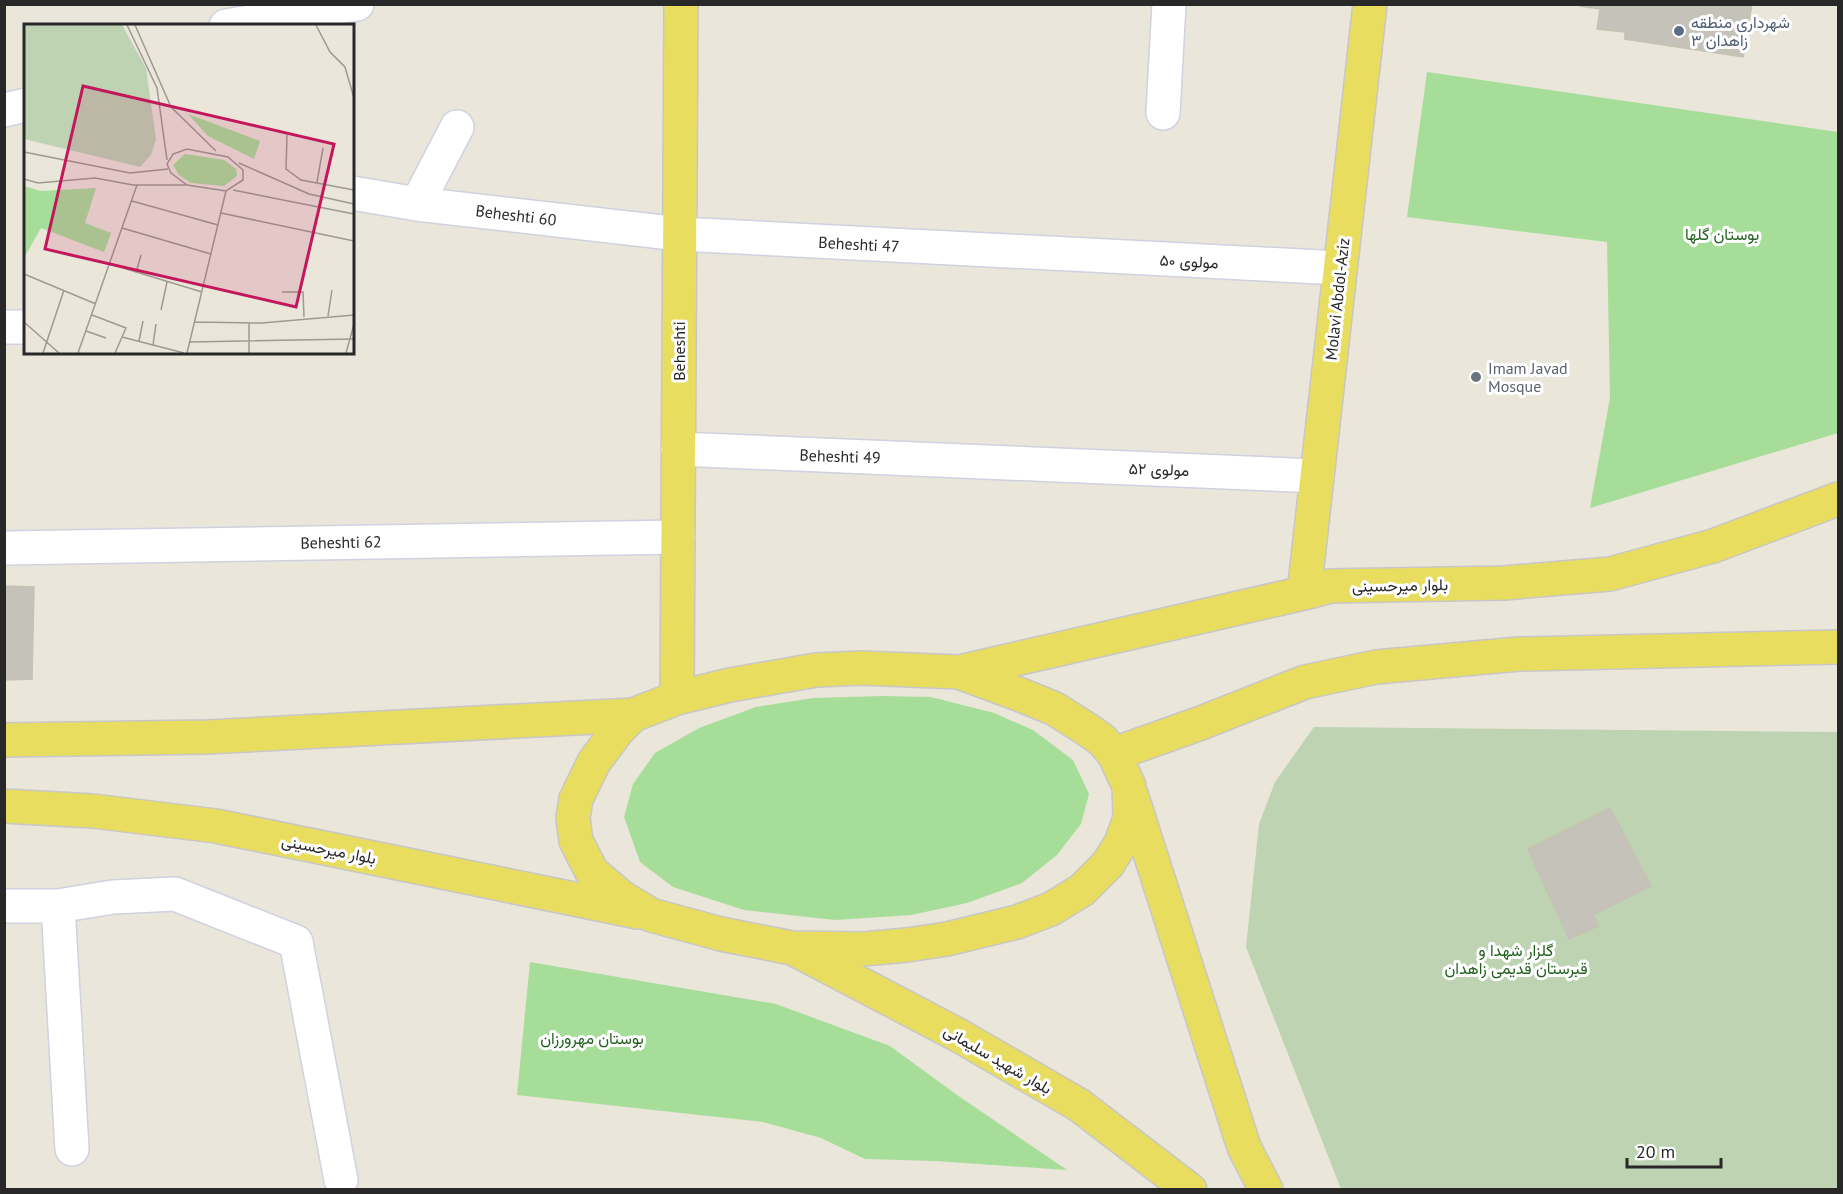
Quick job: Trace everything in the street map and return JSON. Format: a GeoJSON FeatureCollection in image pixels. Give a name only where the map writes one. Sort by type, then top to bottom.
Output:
{"type":"FeatureCollection","features":[{"type":"Feature","properties":{"kind":"main road","name":"Beheshti"},"geometry":{"type":"LineString","coordinates":[[677,698],[681,4]]}},
{"type":"Feature","properties":{"kind":"main road","name":"Molavi Abdol-Aziz"},"geometry":{"type":"LineString","coordinates":[[1304,593],[1370,4]]}},
{"type":"Feature","properties":{"kind":"main road","name":"بلوار میرحسینی"},"geometry":{"type":"LineString","coordinates":[[959,672],[1330,586],[1504,583],[1610,574],[1713,546],[1839,499]]}},
{"type":"Feature","properties":{"kind":"main road"},"geometry":{"type":"LineString","coordinates":[[1114,754],[1305,682],[1376,668],[1519,654],[1839,647]]}},
{"type":"Feature","properties":{"kind":"main road"},"geometry":{"type":"LineString","coordinates":[[4,740],[207,737],[633,715],[677,698],[739,683],[816,670],[890,668],[959,672],[1055,709],[1102,740],[1114,754],[1129,786],[1244,1148],[1266,1190]]}},
{"type":"Feature","properties":{"kind":"main road"},"geometry":{"type":"LineString","coordinates":[[633,715],[618,730],[594,762],[576,799],[573,819],[576,841],[592,872],[620,896],[651,915],[721,934],[792,948],[863,949],[907,945],[983,931],[1017,922],[1051,909],[1082,890],[1108,864],[1130,818],[1129,786]]}},
{"type":"Feature","properties":{"kind":"main road","name":"بلوار میرحسینی"},"geometry":{"type":"LineString","coordinates":[[4,806],[93,811],[216,826],[651,915]]}},
{"type":"Feature","properties":{"kind":"main road","name":"بلوار شهید سلیمانی"},"geometry":{"type":"LineString","coordinates":[[792,948],[958,1035],[1079,1105],[1190,1190]]}},
{"type":"Feature","properties":{"kind":"street"},"geometry":{"type":"LineString","coordinates":[[238,24],[357,4]]}},
{"type":"Feature","properties":{"kind":"street"},"geometry":{"type":"LineString","coordinates":[[1163,113],[1169,4]]}},
{"type":"Feature","properties":{"kind":"street"},"geometry":{"type":"LineString","coordinates":[[4,110],[24,105]]}},
{"type":"Feature","properties":{"kind":"street"},"geometry":{"type":"LineString","coordinates":[[417,204],[457,127]]}},
{"type":"Feature","properties":{"kind":"street","name":"Beheshti 60"},"geometry":{"type":"LineString","coordinates":[[354,193],[417,204],[680,234]]}},
{"type":"Feature","properties":{"kind":"street","name":"Beheshti 47"},"geometry":{"type":"LineString","coordinates":[[680,234],[1039,253]]}},
{"type":"Feature","properties":{"kind":"street","name":"مولوی ۵۰"},"geometry":{"type":"LineString","coordinates":[[1039,253],[1340,268]]}},
{"type":"Feature","properties":{"kind":"street"},"geometry":{"type":"LineString","coordinates":[[4,327],[24,327]]}},
{"type":"Feature","properties":{"kind":"street","name":"Beheshti 49"},"geometry":{"type":"LineString","coordinates":[[678,449],[1001,463]]}},
{"type":"Feature","properties":{"kind":"street","name":"مولوی ۵۲"},"geometry":{"type":"LineString","coordinates":[[1001,463],[1317,476]]}},
{"type":"Feature","properties":{"kind":"street","name":"Beheshti 62"},"geometry":{"type":"LineString","coordinates":[[4,548],[678,537]]}},
{"type":"Feature","properties":{"kind":"street"},"geometry":{"type":"LineString","coordinates":[[4,906],[58,906],[113,897],[175,894],[296,942],[341,1180]]}},
{"type":"Feature","properties":{"kind":"street"},"geometry":{"type":"LineString","coordinates":[[58,906],[72,1149]]}},
{"type":"Feature","properties":{"kind":"green space","name":"بوستان گلها"},"geometry":{"type":"Polygon","coordinates":[[[1427,72],[1838,132],[1838,433],[1590,508],[1610,398],[1607,242],[1407,217],[1427,72]]]}},
{"type":"Feature","properties":{"kind":"green space"},"geometry":{"type":"Polygon","coordinates":[[[931,697],[994,713],[1033,730],[1073,760],[1089,794],[1081,824],[1057,855],[1022,883],[967,903],[911,915],[835,920],[744,910],[673,887],[640,862],[624,817],[633,784],[655,753],[699,728],[756,707],[813,698],[931,697]]]}},
{"type":"Feature","properties":{"kind":"green space","name":"گلزار شهدا و قبرستان قدیمی زاهدان"},"geometry":{"type":"Polygon","coordinates":[[[1314,727],[1838,732],[1838,1189],[1341,1189],[1246,947],[1259,824],[1275,782],[1314,727]]]}},
{"type":"Feature","properties":{"kind":"green space","name":"بوستان مهرورزان"},"geometry":{"type":"Polygon","coordinates":[[[530,962],[776,1004],[890,1046],[1067,1170],[935,1161],[865,1159],[821,1138],[763,1122],[517,1095],[530,962]]]}},
{"type":"Feature","properties":{"kind":"building","name":"شهرداری منطقه ۳ زاهدان"},"geometry":{"type":"Polygon","coordinates":[[[1580,4],[1752,4],[1743,57],[1625,39],[1625,32],[1597,29],[1600,9],[1580,6],[1580,4]]]}},
{"type":"Feature","properties":{"kind":"building"},"geometry":{"type":"Polygon","coordinates":[[[4,586],[34,587],[32,679],[4,680],[4,586]]]}},
{"type":"Feature","properties":{"kind":"building"},"geometry":{"type":"Polygon","coordinates":[[[1610,808],[1651,886],[1593,915],[1598,926],[1569,939],[1528,849],[1610,808]]]}},
{"type":"Feature","properties":{"kind":"place","name":"شهرداری منطقه ۳ زاهدان"},"geometry":{"type":"Point","coordinates":[1679,31]}},
{"type":"Feature","properties":{"kind":"place","name":"Imam Javad Mosque"},"geometry":{"type":"Point","coordinates":[1476,377]}}]}
